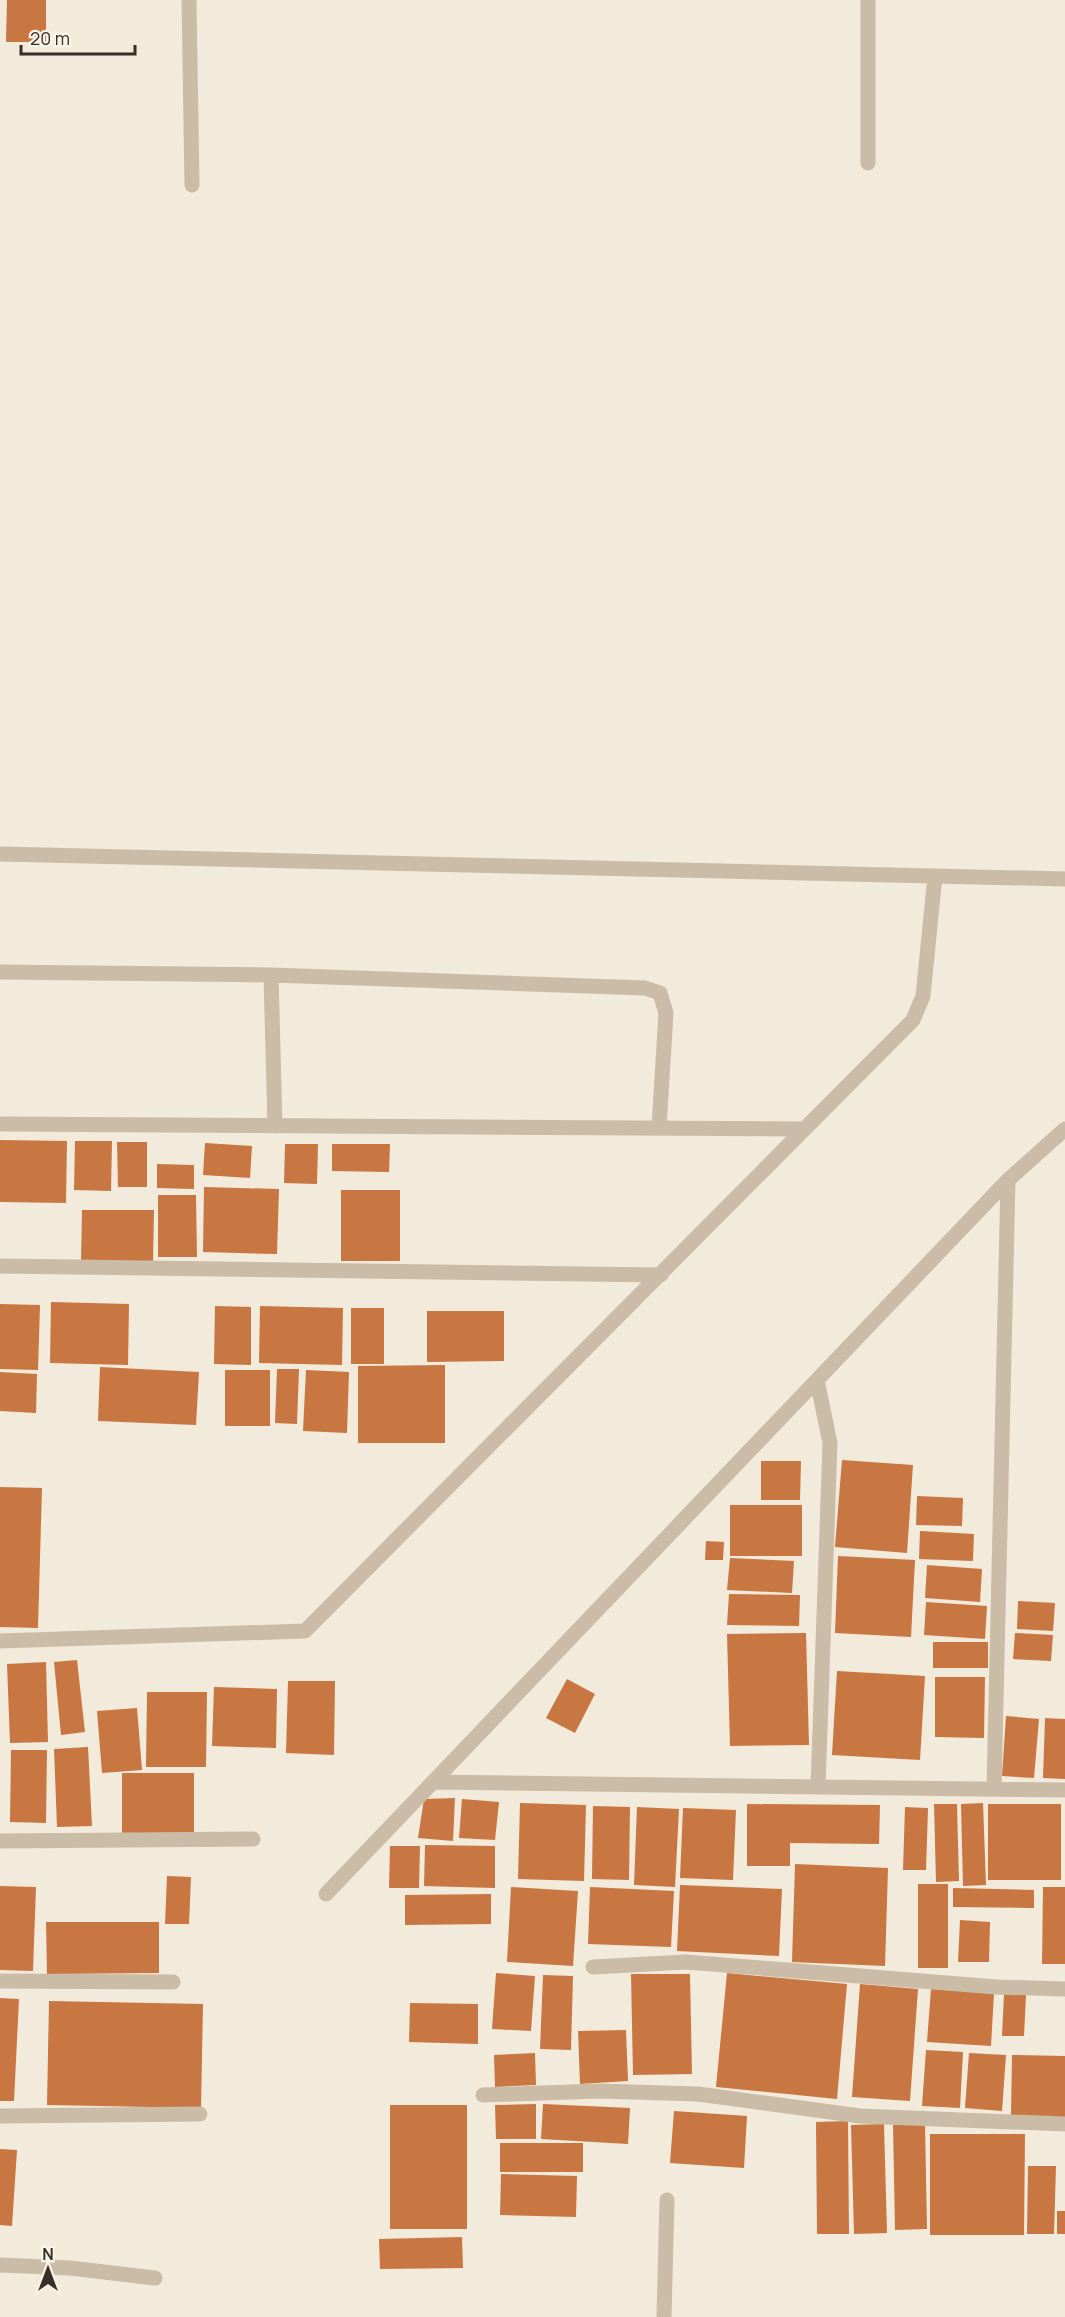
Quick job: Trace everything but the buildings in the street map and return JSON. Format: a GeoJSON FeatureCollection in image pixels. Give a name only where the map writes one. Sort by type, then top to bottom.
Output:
{"type":"FeatureCollection","features":[{"type":"Feature","properties":{"kind":"street"},"geometry":{"type":"LineString","coordinates":[[189,0],[192,185]]}},
{"type":"Feature","properties":{"kind":"street"},"geometry":{"type":"LineString","coordinates":[[867,0],[868,163]]}},
{"type":"Feature","properties":{"kind":"street"},"geometry":{"type":"LineString","coordinates":[[0,854],[1065,879]]}},
{"type":"Feature","properties":{"kind":"street"},"geometry":{"type":"LineString","coordinates":[[0,1641],[305,1631],[913,1020],[923,996],[935,876]]}},
{"type":"Feature","properties":{"kind":"street"},"geometry":{"type":"LineString","coordinates":[[0,972],[271,975],[645,988],[660,993],[666,1013],[659,1128]]}},
{"type":"Feature","properties":{"kind":"street"},"geometry":{"type":"LineString","coordinates":[[271,975],[275,1126]]}},
{"type":"Feature","properties":{"kind":"street"},"geometry":{"type":"LineString","coordinates":[[0,1124],[802,1129]]}},
{"type":"Feature","properties":{"kind":"street"},"geometry":{"type":"LineString","coordinates":[[326,1894],[1008,1180],[1065,1129]]}},
{"type":"Feature","properties":{"kind":"street"},"geometry":{"type":"LineString","coordinates":[[994,1789],[1008,1180]]}},
{"type":"Feature","properties":{"kind":"street"},"geometry":{"type":"LineString","coordinates":[[0,1266],[661,1275]]}},
{"type":"Feature","properties":{"kind":"street"},"geometry":{"type":"LineString","coordinates":[[817,1380],[830,1443],[818,1787]]}},
{"type":"Feature","properties":{"kind":"street"},"geometry":{"type":"LineString","coordinates":[[433,1782],[1065,1790]]}},
{"type":"Feature","properties":{"kind":"street"},"geometry":{"type":"LineString","coordinates":[[0,1841],[253,1839]]}},
{"type":"Feature","properties":{"kind":"street"},"geometry":{"type":"LineString","coordinates":[[593,1967],[686,1962],[996,1987],[1065,1989]]}},
{"type":"Feature","properties":{"kind":"street"},"geometry":{"type":"LineString","coordinates":[[0,1981],[173,1982]]}},
{"type":"Feature","properties":{"kind":"street"},"geometry":{"type":"LineString","coordinates":[[483,2095],[598,2091],[698,2094],[860,2116],[1065,2124]]}},
{"type":"Feature","properties":{"kind":"street"},"geometry":{"type":"LineString","coordinates":[[0,2116],[200,2114]]}},
{"type":"Feature","properties":{"kind":"street"},"geometry":{"type":"LineString","coordinates":[[664,2317],[667,2200]]}},
{"type":"Feature","properties":{"kind":"street"},"geometry":{"type":"LineString","coordinates":[[0,2265],[70,2268],[155,2278]]}}]}
